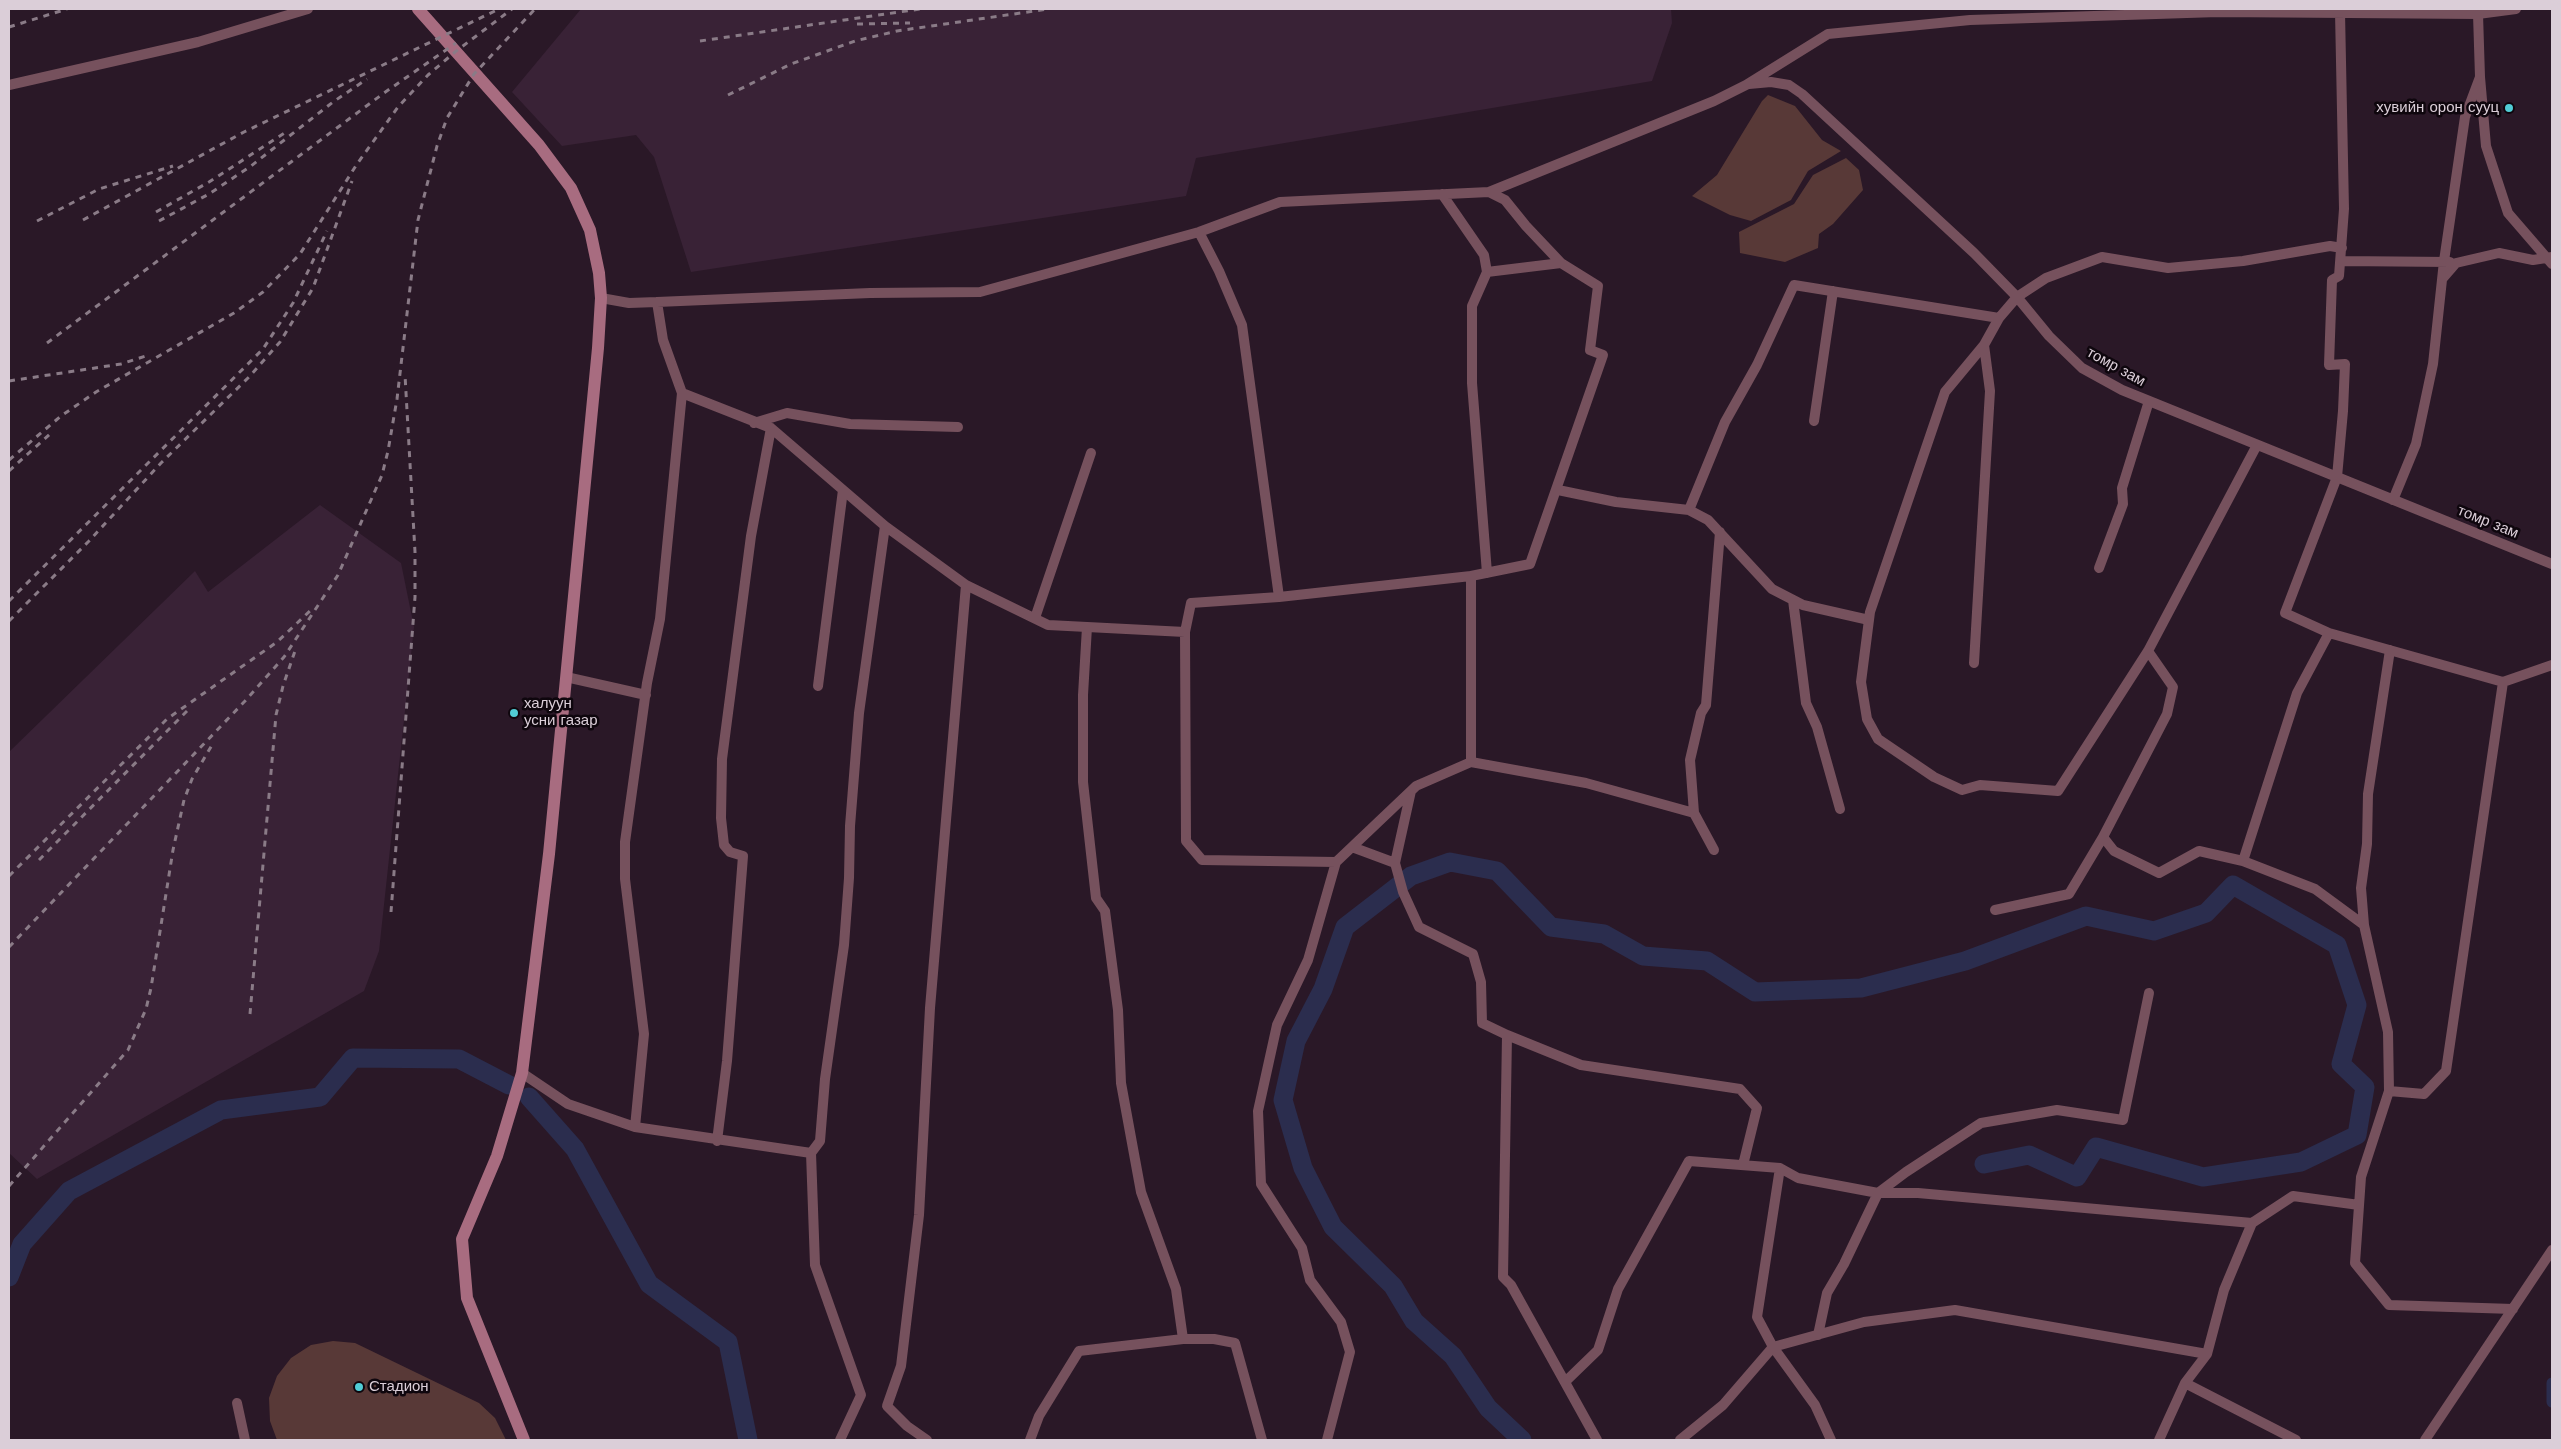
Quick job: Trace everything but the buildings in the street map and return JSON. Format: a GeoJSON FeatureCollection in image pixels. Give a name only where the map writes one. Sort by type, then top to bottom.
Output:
{"type":"FeatureCollection","features":[{"type":"Feature","properties":{"kind":"street"},"geometry":{"type":"LineString","coordinates":[[9,85],[198,42],[308,9]]}},
{"type":"Feature","properties":{"kind":"street"},"geometry":{"type":"LineString","coordinates":[[418,9],[539,145],[571,188],[590,230],[599,272],[601,298],[598,348],[549,854],[522,1073],[497,1156],[462,1239],[467,1298],[524,1440]]}},
{"type":"Feature","properties":{"kind":"street"},"geometry":{"type":"LineString","coordinates":[[601,298],[629,302],[657,302],[870,293],[980,292],[1199,232],[1280,202],[1489,192],[1714,100],[1746,85],[1828,34],[1951,21],[2218,12],[2478,14],[2516,9]]}},
{"type":"Feature","properties":{"kind":"street"},"geometry":{"type":"LineString","coordinates":[[2340,12],[2344,210],[2340,276],[2332,280],[2329,365],[2345,364],[2337,477],[2285,613],[2329,633],[2503,682],[2552,665]]}},
{"type":"Feature","properties":{"kind":"street"},"geometry":{"type":"LineString","coordinates":[[2478,14],[2480,76],[2486,146],[2508,213],[2550,260]]}},
{"type":"Feature","properties":{"kind":"street"},"geometry":{"type":"LineString","coordinates":[[2394,500],[2416,444],[2433,364],[2444,261],[2465,117],[2480,76]]}},
{"type":"Feature","properties":{"kind":"street","name":"томр зам"},"geometry":{"type":"LineString","coordinates":[[1746,85],[1771,82],[1789,85],[1802,94],[1974,253],[2017,297],[2049,336],[2082,368],[2122,390],[2552,564]]}},
{"type":"Feature","properties":{"kind":"street"},"geometry":{"type":"LineString","coordinates":[[1336,862],[1202,860],[1186,841],[1186,632],[1191,603],[1279,597],[1471,576],[1530,564],[1558,490],[1603,355],[1590,350],[1598,286],[1561,263],[1526,226],[1505,200],[1489,192]]}},
{"type":"Feature","properties":{"kind":"street"},"geometry":{"type":"LineString","coordinates":[[1442,194],[1484,255],[1487,272],[1472,306],[1472,383],[1487,573]]}},
{"type":"Feature","properties":{"kind":"street"},"geometry":{"type":"LineString","coordinates":[[1199,232],[1219,271],[1242,325],[1279,597]]}},
{"type":"Feature","properties":{"kind":"street"},"geometry":{"type":"LineString","coordinates":[[2257,445],[2148,651],[2058,791],[1980,785],[1962,790],[1934,777],[1878,739],[1867,719],[1861,682],[1869,620],[1945,392],[1984,345],[1999,318],[2017,297],[2046,278],[2102,256],[2168,268],[2243,261],[2330,246],[2342,248]]}},
{"type":"Feature","properties":{"kind":"street"},"geometry":{"type":"LineString","coordinates":[[2341,261],[2456,262],[2499,253],[2533,260],[2550,260]]}},
{"type":"Feature","properties":{"kind":"street"},"geometry":{"type":"LineString","coordinates":[[2442,279],[2456,262]]}},
{"type":"Feature","properties":{"kind":"street"},"geometry":{"type":"LineString","coordinates":[[1487,272],[1561,263]]}},
{"type":"Feature","properties":{"kind":"street"},"geometry":{"type":"LineString","coordinates":[[1689,510],[1725,422],[1757,365],[1794,286],[1999,318]]}},
{"type":"Feature","properties":{"kind":"street"},"geometry":{"type":"LineString","coordinates":[[1814,420],[1833,291]]}},
{"type":"Feature","properties":{"kind":"street"},"geometry":{"type":"LineString","coordinates":[[635,1127],[644,1034],[625,879],[625,842],[646,695],[660,619],[682,393],[663,340],[657,302]]}},
{"type":"Feature","properties":{"kind":"street"},"geometry":{"type":"LineString","coordinates":[[1974,663],[1990,391],[1984,345]]}},
{"type":"Feature","properties":{"kind":"street"},"geometry":{"type":"LineString","coordinates":[[682,393],[754,423],[771,428],[885,526],[966,584],[1035,618],[1048,624],[1186,632]]}},
{"type":"Feature","properties":{"kind":"street"},"geometry":{"type":"LineString","coordinates":[[2099,568],[2123,504],[2122,488],[2149,401]]}},
{"type":"Feature","properties":{"kind":"street"},"geometry":{"type":"LineString","coordinates":[[754,423],[787,413],[850,424],[958,427]]}},
{"type":"Feature","properties":{"kind":"street"},"geometry":{"type":"LineString","coordinates":[[718,1141],[728,1061],[743,856],[730,852],[724,844],[721,818],[722,759],[751,536],[771,428]]}},
{"type":"Feature","properties":{"kind":"street"},"geometry":{"type":"LineString","coordinates":[[1035,618],[1092,453]]}},
{"type":"Feature","properties":{"kind":"street"},"geometry":{"type":"LineString","coordinates":[[818,686],[843,490]]}},
{"type":"Feature","properties":{"kind":"street"},"geometry":{"type":"LineString","coordinates":[[1558,490],[1616,502],[1689,510],[1708,520],[1772,589],[1802,605],[1869,620]]}},
{"type":"Feature","properties":{"kind":"street"},"geometry":{"type":"LineString","coordinates":[[840,1440],[861,1395],[815,1265],[812,1153],[820,1141],[825,1079],[844,945],[849,878],[850,826],[859,714],[885,526]]}},
{"type":"Feature","properties":{"kind":"street"},"geometry":{"type":"LineString","coordinates":[[1714,850],[1694,813],[1690,760],[1701,713],[1706,706],[1720,532]]}},
{"type":"Feature","properties":{"kind":"street"},"geometry":{"type":"LineString","coordinates":[[1471,576],[1471,762]]}},
{"type":"Feature","properties":{"kind":"street"},"geometry":{"type":"LineString","coordinates":[[927,1440],[907,1426],[887,1406],[901,1366],[919,1215],[930,1008],[966,584]]}},
{"type":"Feature","properties":{"kind":"street"},"geometry":{"type":"LineString","coordinates":[[1793,600],[1806,703],[1817,727],[1840,808]]}},
{"type":"Feature","properties":{"kind":"street"},"geometry":{"type":"LineString","coordinates":[[1087,627],[1083,695],[1083,782],[1096,898],[1105,911],[1118,1010],[1121,1083],[1141,1192],[1176,1289],[1183,1339]]}},
{"type":"Feature","properties":{"kind":"street"},"geometry":{"type":"LineString","coordinates":[[2243,861],[2297,693],[2329,633]]}},
{"type":"Feature","properties":{"kind":"street"},"geometry":{"type":"LineString","coordinates":[[2390,650],[2368,794],[2367,844],[2361,888],[2364,925],[2388,1032],[2389,1091],[2361,1177],[2355,1263],[2389,1305],[2513,1309]]}},
{"type":"Feature","properties":{"kind":"street"},"geometry":{"type":"LineString","coordinates":[[1995,910],[2069,894],[2102,837],[2167,714],[2173,687],[2148,651]]}},
{"type":"Feature","properties":{"kind":"street"},"geometry":{"type":"LineString","coordinates":[[566,677],[646,695]]}},
{"type":"Feature","properties":{"kind":"street"},"geometry":{"type":"LineString","coordinates":[[2389,1091],[2424,1094],[2446,1071],[2503,682]]}},
{"type":"Feature","properties":{"kind":"street"},"geometry":{"type":"LineString","coordinates":[[1327,1440],[1350,1352],[1340,1322],[1310,1280],[1302,1248],[1261,1184],[1258,1111],[1277,1025],[1308,960],[1336,862],[1416,786],[1471,762],[1586,783],[1694,813]]}},
{"type":"Feature","properties":{"kind":"street"},"geometry":{"type":"LineString","coordinates":[[1411,792],[1395,862],[1403,892],[1419,927],[1473,954],[1480,982],[1482,1023],[1581,1065],[1740,1089],[1757,1108],[1743,1165]]}},
{"type":"Feature","properties":{"kind":"street"},"geometry":{"type":"LineString","coordinates":[[2102,837],[2114,851],[2159,873],[2200,851],[2243,861],[2315,888],[2364,925]]}},
{"type":"Feature","properties":{"kind":"street"},"geometry":{"type":"LineString","coordinates":[[1352,847],[1395,862]]}},
{"type":"Feature","properties":{"kind":"street"},"geometry":{"type":"LineString","coordinates":[[1818,1335],[1827,1293],[1844,1264],[1878,1193],[1906,1172],[1981,1123],[2057,1110],[2123,1120],[2150,993]]}},
{"type":"Feature","properties":{"kind":"street"},"geometry":{"type":"LineString","coordinates":[[1507,1035],[1503,1277],[1511,1285],[1597,1440]]}},
{"type":"Feature","properties":{"kind":"street"},"geometry":{"type":"LineString","coordinates":[[522,1073],[568,1104],[635,1127],[718,1141],[812,1153]]}},
{"type":"Feature","properties":{"kind":"street"},"geometry":{"type":"LineString","coordinates":[[1565,1382],[1598,1350],[1618,1289],[1689,1161],[1780,1168],[1798,1178],[1878,1193],[1918,1193],[2252,1223]]}},
{"type":"Feature","properties":{"kind":"street"},"geometry":{"type":"LineString","coordinates":[[1780,1168],[1757,1317],[1773,1347],[1815,1405],[1831,1440]]}},
{"type":"Feature","properties":{"kind":"street"},"geometry":{"type":"LineString","coordinates":[[2159,1440],[2185,1383],[2207,1354],[2224,1290],[2252,1223],[2292,1196],[2359,1205]]}},
{"type":"Feature","properties":{"kind":"street"},"geometry":{"type":"LineString","coordinates":[[2425,1440],[2552,1250]]}},
{"type":"Feature","properties":{"kind":"street"},"geometry":{"type":"LineString","coordinates":[[1680,1440],[1723,1405],[1773,1347],[1864,1322],[1955,1310],[2207,1354]]}},
{"type":"Feature","properties":{"kind":"street"},"geometry":{"type":"LineString","coordinates":[[1030,1440],[1039,1416],[1078,1351],[1183,1339],[1214,1339],[1235,1343],[1262,1440]]}},
{"type":"Feature","properties":{"kind":"street"},"geometry":{"type":"LineString","coordinates":[[2185,1383],[2296,1440]]}},
{"type":"Feature","properties":{"kind":"street"},"geometry":{"type":"LineString","coordinates":[[237,1403],[245,1440]]}},
{"type":"Feature","properties":{"kind":"shaded area"},"geometry":{"type":"Polygon","coordinates":[[[581,9],[1671,9],[1672,23],[1652,81],[1196,158],[1186,196],[691,272],[654,157],[636,135],[562,146],[512,92],[581,9]]]}},
{"type":"Feature","properties":{"kind":"shaded area"},"geometry":{"type":"Polygon","coordinates":[[[1768,95],[1795,106],[1822,140],[1841,151],[1808,171],[1791,200],[1751,221],[1730,215],[1692,196],[1717,175],[1762,101],[1768,95]]]}},
{"type":"Feature","properties":{"kind":"shaded area"},"geometry":{"type":"Polygon","coordinates":[[[1846,158],[1859,170],[1863,190],[1833,224],[1819,234],[1818,248],[1785,262],[1740,253],[1739,232],[1794,204],[1813,175],[1846,158]]]}},
{"type":"Feature","properties":{"kind":"shaded area"},"geometry":{"type":"Polygon","coordinates":[[[320,505],[401,563],[414,627],[379,951],[364,991],[37,1179],[9,1153],[9,752],[195,571],[208,592],[320,505]]]}},
{"type":"Feature","properties":{"kind":"shaded area","name":"Стадион"},"geometry":{"type":"Polygon","coordinates":[[[333,1341],[355,1343],[479,1403],[495,1418],[506,1440],[277,1440],[270,1421],[269,1398],[277,1376],[291,1358],[311,1345],[333,1341]]]}},
{"type":"Feature","properties":{"kind":"waterway"},"geometry":{"type":"LineString","coordinates":[[1522,1440],[1488,1408],[1453,1356],[1414,1321],[1393,1286],[1333,1227],[1303,1168],[1283,1100],[1296,1041],[1323,989],[1345,927],[1411,876],[1450,862],[1497,871],[1551,927],[1604,934],[1643,956],[1707,961],[1755,992],[1861,988],[1965,961],[2086,916],[2154,931],[2206,913],[2233,885],[2337,945],[2357,1005],[2341,1064],[2365,1087],[2357,1135],[2301,1162],[2203,1177],[2096,1147],[2077,1177],[2029,1155],[1984,1164]]}},
{"type":"Feature","properties":{"kind":"waterway"},"geometry":{"type":"LineString","coordinates":[[9,1277],[22,1244],[69,1191],[221,1110],[320,1097],[353,1058],[459,1059],[509,1085]]}},
{"type":"Feature","properties":{"kind":"waterway"},"geometry":{"type":"LineString","coordinates":[[529,1097],[575,1149],[649,1284],[728,1342],[748,1440]]}},
{"type":"Feature","properties":{"kind":"waterway"},"geometry":{"type":"LineString","coordinates":[[2552,1383],[2552,1402]]}},
{"type":"Feature","properties":{"kind":"railway"},"geometry":{"type":"LineString","coordinates":[[9,27],[67,9]]}},
{"type":"Feature","properties":{"kind":"railway"},"geometry":{"type":"LineString","coordinates":[[83,220],[244,132],[499,9]]}},
{"type":"Feature","properties":{"kind":"railway"},"geometry":{"type":"LineString","coordinates":[[9,460],[61,416],[96,392],[234,313],[263,292],[300,254],[357,164],[398,107],[428,75],[512,9]]}},
{"type":"Feature","properties":{"kind":"railway"},"geometry":{"type":"LineString","coordinates":[[9,947],[245,701],[284,657],[338,575],[382,475],[388,451],[397,399],[418,220],[437,146],[447,118],[474,74],[535,9]]}},
{"type":"Feature","properties":{"kind":"railway"},"geometry":{"type":"LineString","coordinates":[[700,41],[920,9]]}},
{"type":"Feature","properties":{"kind":"railway"},"geometry":{"type":"LineString","coordinates":[[728,95],[791,64],[855,41],[897,31],[1048,9]]}},
{"type":"Feature","properties":{"kind":"railway"},"geometry":{"type":"LineString","coordinates":[[857,24],[910,23]]}},
{"type":"Feature","properties":{"kind":"railway"},"geometry":{"type":"LineString","coordinates":[[47,343],[384,93],[456,43]]}},
{"type":"Feature","properties":{"kind":"railway"},"geometry":{"type":"LineString","coordinates":[[159,221],[209,194],[251,166],[333,102],[367,79]]}},
{"type":"Feature","properties":{"kind":"railway"},"geometry":{"type":"LineString","coordinates":[[156,212],[209,182],[286,132]]}},
{"type":"Feature","properties":{"kind":"railway"},"geometry":{"type":"LineString","coordinates":[[37,221],[99,189],[173,166]]}},
{"type":"Feature","properties":{"kind":"railway"},"geometry":{"type":"LineString","coordinates":[[9,621],[89,541],[161,463],[250,376],[280,342],[313,288],[352,181]]}},
{"type":"Feature","properties":{"kind":"railway"},"geometry":{"type":"LineString","coordinates":[[9,601],[263,349],[293,303],[327,231]]}},
{"type":"Feature","properties":{"kind":"railway"},"geometry":{"type":"LineString","coordinates":[[9,381],[121,364],[149,355]]}},
{"type":"Feature","properties":{"kind":"railway"},"geometry":{"type":"LineString","coordinates":[[391,912],[415,597],[415,552],[405,375]]}},
{"type":"Feature","properties":{"kind":"railway"},"geometry":{"type":"LineString","coordinates":[[9,471],[51,433]]}},
{"type":"Feature","properties":{"kind":"railway"},"geometry":{"type":"LineString","coordinates":[[9,876],[167,719],[277,642],[311,610]]}},
{"type":"Feature","properties":{"kind":"railway"},"geometry":{"type":"LineString","coordinates":[[250,1014],[276,715],[283,686],[296,648]]}},
{"type":"Feature","properties":{"kind":"railway"},"geometry":{"type":"LineString","coordinates":[[39,860],[189,709]]}},
{"type":"Feature","properties":{"kind":"railway"},"geometry":{"type":"LineString","coordinates":[[9,1186],[128,1050],[146,1009],[151,988],[173,850],[184,800],[192,779],[212,745]]}},
{"type":"Feature","properties":{"kind":"place","name":"хувийн орон сууц"},"geometry":{"type":"Point","coordinates":[2509,108]}},
{"type":"Feature","properties":{"kind":"place","name":"халуун усни газар"},"geometry":{"type":"Point","coordinates":[514,713]}},
{"type":"Feature","properties":{"kind":"place","name":"Стадион"},"geometry":{"type":"Point","coordinates":[359,1387]}}]}
